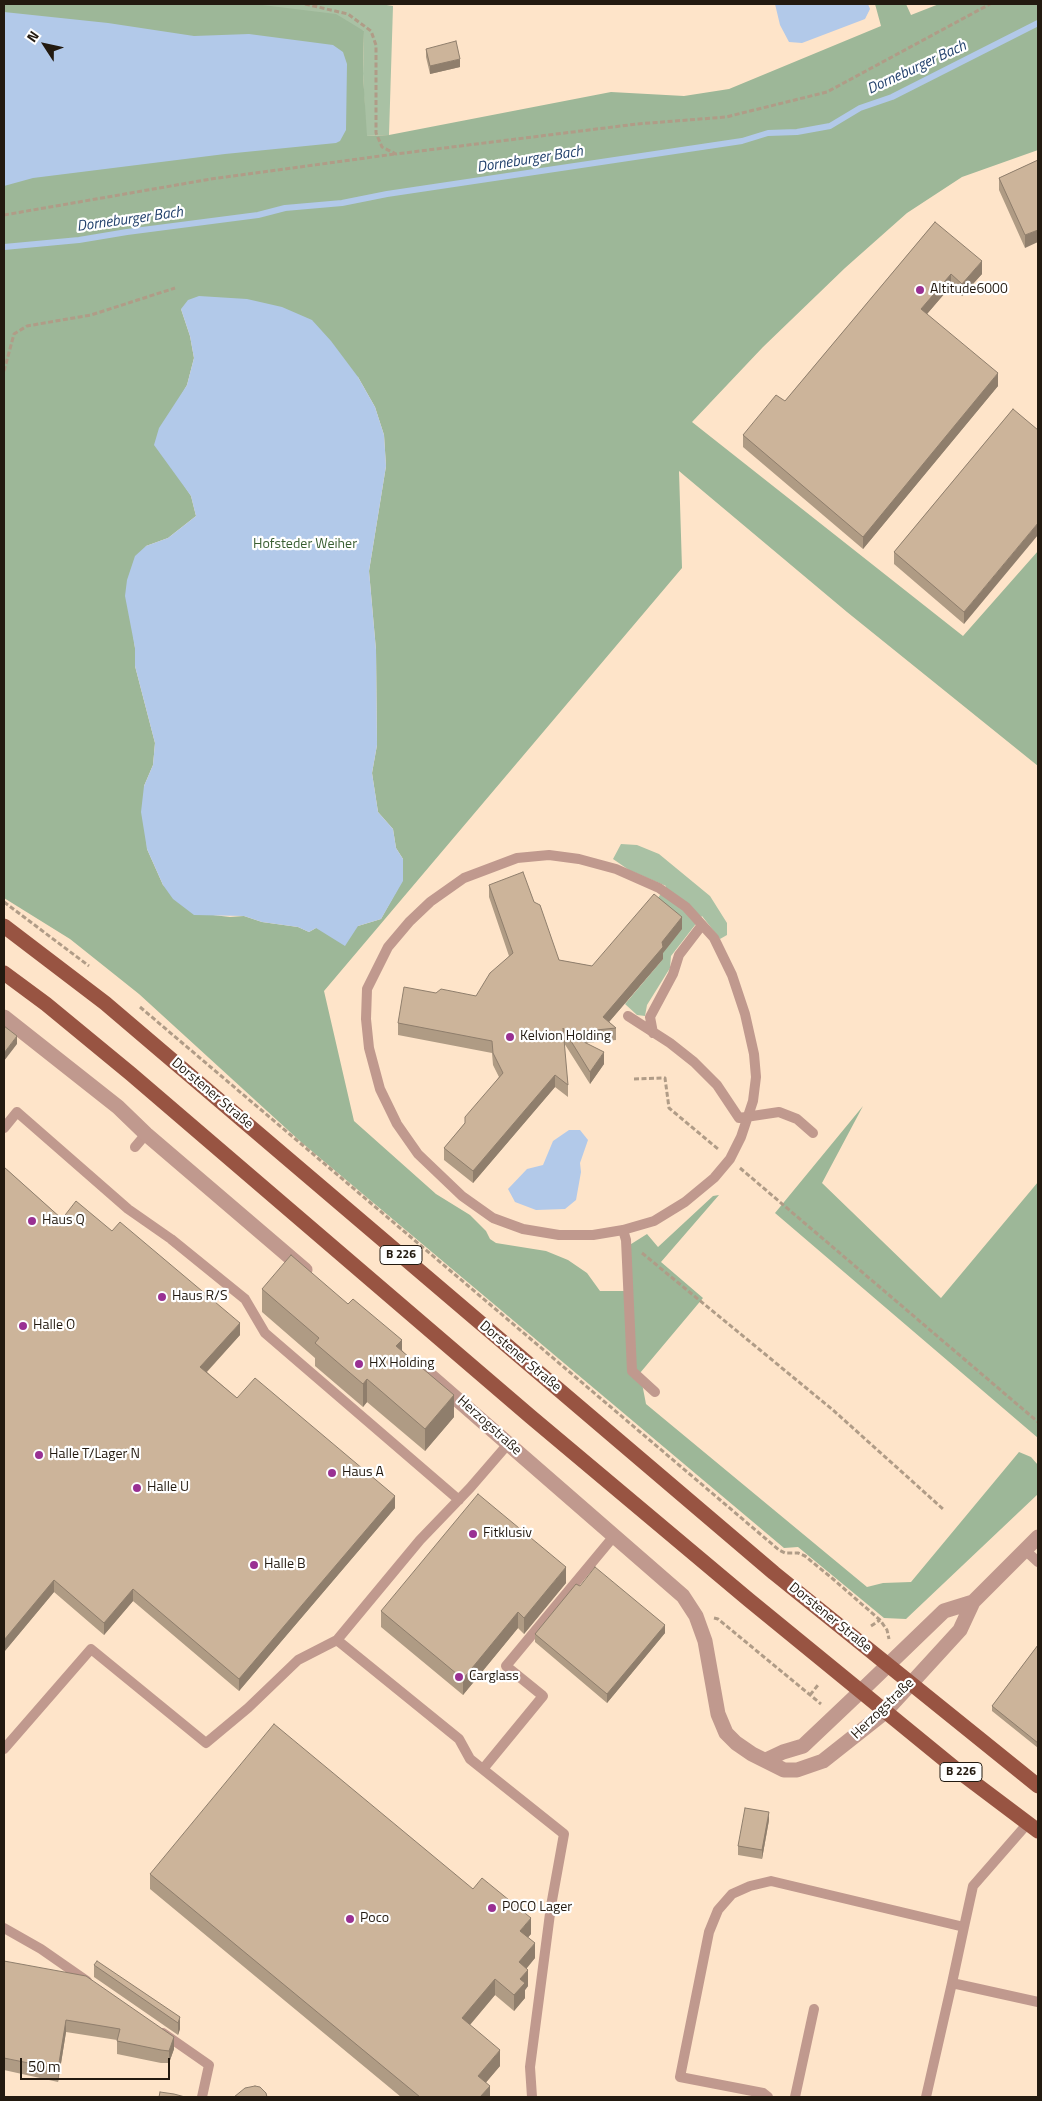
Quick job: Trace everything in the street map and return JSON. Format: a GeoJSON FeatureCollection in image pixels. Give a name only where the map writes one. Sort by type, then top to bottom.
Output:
{"type":"FeatureCollection","features":[{"type":"Feature","properties":{"kind":"main road","name":"Dorstener Straße"},"geometry":{"type":"LineString","coordinates":[[4,926],[105,1003],[767,1567],[1038,1786]]}},
{"type":"Feature","properties":{"kind":"main road","name":"B 226"},"geometry":{"type":"LineString","coordinates":[[4,973],[131,1074],[636,1506],[860,1692],[1033,1827]]}},
{"type":"Feature","properties":{"kind":"street"},"geometry":{"type":"LineString","coordinates":[[4,1017],[118,1107],[146,1134],[315,1278]]}},
{"type":"Feature","properties":{"kind":"street","name":"Herzogstraße"},"geometry":{"type":"LineString","coordinates":[[412,1360],[683,1596],[696,1616],[705,1640],[718,1714],[726,1733],[736,1743],[784,1770],[797,1770],[816,1764],[847,1744],[885,1712],[960,1630],[973,1602],[1038,1537]]}},
{"type":"Feature","properties":{"kind":"street","name":"Herzogstraße"},"geometry":{"type":"LineString","coordinates":[[766,1760],[803,1746],[944,1611],[973,1602]]}},
{"type":"Feature","properties":{"kind":"lane"},"geometry":{"type":"LineString","coordinates":[[549,855],[579,859],[616,869],[659,888],[686,907],[714,938],[732,975],[745,1014],[754,1054],[756,1077],[753,1101],[748,1117],[730,1159],[714,1178],[685,1202],[654,1221],[624,1235],[559,1235],[523,1229],[493,1218],[456,1190],[418,1154],[397,1124],[380,1090],[369,1048],[366,1019],[367,988],[388,947],[430,902],[464,878],[518,858],[549,855]]}},
{"type":"Feature","properties":{"kind":"lane"},"geometry":{"type":"LineString","coordinates":[[652,1033],[650,1017],[673,974],[679,955],[702,925]]}},
{"type":"Feature","properties":{"kind":"lane"},"geometry":{"type":"LineString","coordinates":[[628,1016],[670,1043],[694,1062],[717,1085],[739,1118],[779,1112],[797,1119],[812,1133]]}},
{"type":"Feature","properties":{"kind":"lane"},"geometry":{"type":"LineString","coordinates":[[4,1128],[18,1112],[128,1209],[170,1239],[245,1299],[265,1333],[459,1500]]}},
{"type":"Feature","properties":{"kind":"lane"},"geometry":{"type":"LineString","coordinates":[[134,1147],[146,1134]]}},
{"type":"Feature","properties":{"kind":"lane"},"geometry":{"type":"LineString","coordinates":[[624,1235],[632,1371],[655,1392]]}},
{"type":"Feature","properties":{"kind":"lane"},"geometry":{"type":"LineString","coordinates":[[4,1749],[90,1649],[206,1743],[248,1708],[298,1660],[337,1640],[420,1540],[459,1500],[508,1444]]}},
{"type":"Feature","properties":{"kind":"lane"},"geometry":{"type":"LineString","coordinates":[[483,1769],[542,1696],[506,1666],[614,1536]]}},
{"type":"Feature","properties":{"kind":"lane"},"geometry":{"type":"LineString","coordinates":[[1025,1550],[1038,1562]]}},
{"type":"Feature","properties":{"kind":"lane"},"geometry":{"type":"LineString","coordinates":[[337,1640],[459,1739],[470,1759],[564,1834],[551,1906],[530,2067],[532,2097]]}},
{"type":"Feature","properties":{"kind":"lane"},"geometry":{"type":"LineString","coordinates":[[926,2097],[973,1886],[1033,1827]]}},
{"type":"Feature","properties":{"kind":"lane"},"geometry":{"type":"LineString","coordinates":[[768,2097],[763,2093],[680,2076],[709,1932],[718,1910],[732,1894],[750,1886],[771,1881],[964,1926]]}},
{"type":"Feature","properties":{"kind":"lane"},"geometry":{"type":"LineString","coordinates":[[4,1928],[41,1950],[97,1988]]}},
{"type":"Feature","properties":{"kind":"lane"},"geometry":{"type":"LineString","coordinates":[[952,1983],[1038,2002]]}},
{"type":"Feature","properties":{"kind":"lane"},"geometry":{"type":"LineString","coordinates":[[794,2097],[814,2009]]}},
{"type":"Feature","properties":{"kind":"lane"},"geometry":{"type":"LineString","coordinates":[[153,2027],[209,2065],[202,2097]]}},
{"type":"Feature","properties":{"kind":"path"},"geometry":{"type":"LineString","coordinates":[[305,4],[348,14],[371,31],[376,45],[376,132],[382,147],[396,154]]}},
{"type":"Feature","properties":{"kind":"path"},"geometry":{"type":"LineString","coordinates":[[4,215],[211,179],[637,124],[726,117],[827,92],[990,4]]}},
{"type":"Feature","properties":{"kind":"path"},"geometry":{"type":"LineString","coordinates":[[4,372],[14,334],[27,326],[91,316],[175,288]]}},
{"type":"Feature","properties":{"kind":"path"},"geometry":{"type":"LineString","coordinates":[[4,902],[95,971]]}},
{"type":"Feature","properties":{"kind":"path"},"geometry":{"type":"LineString","coordinates":[[133,1002],[779,1550],[785,1553],[798,1553],[805,1556],[880,1620],[887,1630]]}},
{"type":"Feature","properties":{"kind":"path"},"geometry":{"type":"LineString","coordinates":[[634,1079],[665,1078],[669,1108],[1038,1422]]}},
{"type":"Feature","properties":{"kind":"path"},"geometry":{"type":"LineString","coordinates":[[624,1235],[833,1410],[943,1508]]}},
{"type":"Feature","properties":{"kind":"path"},"geometry":{"type":"LineString","coordinates":[[828,1584],[833,1579]]}},
{"type":"Feature","properties":{"kind":"path"},"geometry":{"type":"LineString","coordinates":[[696,1616],[709,1616],[718,1619],[821,1704]]}},
{"type":"Feature","properties":{"kind":"path"},"geometry":{"type":"LineString","coordinates":[[871,1626],[880,1620]]}},
{"type":"Feature","properties":{"kind":"path"},"geometry":{"type":"LineString","coordinates":[[810,1695],[818,1685]]}},
{"type":"Feature","properties":{"kind":"green space"},"geometry":{"type":"Polygon","coordinates":[[[4,4],[254,4],[336,14],[364,31],[363,74],[367,136],[389,135],[611,92],[684,96],[729,89],[881,26],[875,4],[906,4],[911,15],[939,4],[1038,4],[1038,150],[962,177],[907,213],[845,268],[763,347],[692,422],[963,636],[1038,551],[1038,766],[847,612],[679,471],[682,568],[324,991],[354,1121],[436,1194],[470,1215],[486,1231],[490,1239],[496,1243],[546,1251],[568,1260],[587,1273],[600,1291],[632,1291],[628,1246],[647,1234],[658,1247],[713,1196],[719,1195],[661,1262],[703,1298],[640,1373],[646,1404],[867,1587],[883,1583],[911,1582],[1019,1452],[1031,1457],[1038,1465],[1038,1494],[906,1619],[884,1618],[798,1547],[784,1548],[301,1142],[139,994],[70,939],[4,898],[4,4]],[[181,309],[190,336],[194,358],[187,385],[177,403],[180,479],[191,496],[196,516],[168,538],[146,546],[131,619],[135,648],[135,666],[155,743],[153,765],[144,786],[147,849],[163,885],[213,915],[244,916],[262,922],[298,927],[309,932],[316,928],[358,926],[381,919],[402,881],[403,859],[396,848],[393,829],[378,812],[372,773],[377,745],[376,650],[369,571],[386,466],[384,435],[375,407],[358,377],[181,309]]]}},
{"type":"Feature","properties":{"kind":"green space"},"geometry":{"type":"Polygon","coordinates":[[[254,4],[380,4],[393,6],[389,135],[366,136],[363,74],[364,31],[254,4]]]}},
{"type":"Feature","properties":{"kind":"green space"},"geometry":{"type":"Polygon","coordinates":[[[621,844],[637,845],[659,854],[710,896],[727,923],[727,935],[720,939],[702,916],[671,956],[670,968],[647,1005],[645,1016],[637,1015],[625,1004],[663,959],[658,898],[666,886],[629,870],[613,859],[621,844]]]}},
{"type":"Feature","properties":{"kind":"green space"},"geometry":{"type":"Polygon","coordinates":[[[863,1106],[822,1183],[941,1298],[1038,1182],[1038,1438],[775,1213],[863,1106]]]}},
{"type":"Feature","properties":{"kind":"water"},"geometry":{"type":"Polygon","coordinates":[[[775,4],[868,4],[870,9],[865,19],[802,43],[789,42],[780,25],[775,4]]]}},
{"type":"Feature","properties":{"kind":"water"},"geometry":{"type":"Polygon","coordinates":[[[4,12],[108,23],[194,36],[249,34],[333,45],[343,52],[347,64],[346,130],[340,141],[336,143],[225,154],[33,178],[4,186],[4,12]]]}},
{"type":"Feature","properties":{"kind":"water","name":"Hofsteder Weiher"},"geometry":{"type":"Polygon","coordinates":[[[199,296],[247,299],[282,307],[312,320],[331,341],[358,377],[375,407],[384,435],[386,466],[369,571],[376,650],[377,745],[372,773],[378,812],[393,829],[396,848],[403,859],[403,881],[381,919],[358,926],[345,946],[316,928],[309,932],[298,927],[262,922],[244,916],[194,915],[173,899],[163,885],[147,849],[141,812],[144,786],[153,765],[155,743],[135,666],[135,648],[125,596],[127,580],[135,556],[146,546],[168,538],[196,516],[191,496],[154,445],[159,428],[187,385],[194,358],[190,336],[181,309],[188,300],[199,296]]]}},
{"type":"Feature","properties":{"kind":"water"},"geometry":{"type":"Polygon","coordinates":[[[569,1130],[580,1130],[588,1140],[580,1163],[581,1172],[576,1200],[565,1209],[536,1210],[515,1202],[508,1189],[527,1169],[543,1165],[553,1141],[569,1130]]]}},
{"type":"Feature","properties":{"kind":"building"},"geometry":{"type":"Polygon","coordinates":[[[456,41],[460,59],[430,66],[426,49],[456,41]]]}},
{"type":"Feature","properties":{"kind":"building"},"geometry":{"type":"Polygon","coordinates":[[[1038,160],[1038,230],[1025,235],[999,178],[1038,160]]]}},
{"type":"Feature","properties":{"kind":"building"},"geometry":{"type":"Polygon","coordinates":[[[935,222],[982,261],[962,284],[951,274],[921,309],[998,373],[863,537],[743,435],[776,395],[785,401],[935,222]]]}},
{"type":"Feature","properties":{"kind":"building"},"geometry":{"type":"Polygon","coordinates":[[[1013,409],[1038,430],[1038,523],[964,612],[894,552],[1013,409]]]}},
{"type":"Feature","properties":{"kind":"building","name":"Kelvion Holding"},"geometry":{"type":"Polygon","coordinates":[[[523,872],[534,902],[540,905],[559,960],[592,966],[654,894],[682,917],[662,942],[663,947],[603,1017],[616,1028],[566,1033],[563,1028],[568,1085],[555,1075],[473,1171],[444,1148],[465,1123],[465,1117],[503,1073],[493,1053],[492,1041],[398,1023],[404,987],[436,993],[441,989],[476,996],[490,973],[513,953],[489,885],[523,872]]]}},
{"type":"Feature","properties":{"kind":"building"},"geometry":{"type":"Polygon","coordinates":[[[4,1026],[17,1036],[4,1053],[4,1026]]]}},
{"type":"Feature","properties":{"kind":"building"},"geometry":{"type":"Polygon","coordinates":[[[566,1033],[604,1052],[590,1072],[566,1033]]]}},
{"type":"Feature","properties":{"kind":"building"},"geometry":{"type":"Polygon","coordinates":[[[4,1167],[62,1219],[76,1201],[112,1231],[120,1222],[240,1323],[200,1367],[237,1398],[255,1378],[395,1496],[239,1679],[133,1589],[104,1623],[54,1580],[4,1640],[4,1167]]]}},
{"type":"Feature","properties":{"kind":"building","name":"HX Holding"},"geometry":{"type":"Polygon","coordinates":[[[291,1255],[348,1304],[353,1299],[402,1340],[396,1346],[454,1395],[425,1429],[367,1379],[363,1384],[315,1343],[319,1338],[262,1289],[291,1255]]]}},
{"type":"Feature","properties":{"kind":"building"},"geometry":{"type":"Polygon","coordinates":[[[478,1494],[566,1567],[524,1618],[518,1612],[463,1679],[381,1611],[478,1494]]]}},
{"type":"Feature","properties":{"kind":"building"},"geometry":{"type":"Polygon","coordinates":[[[595,1567],[665,1625],[607,1694],[535,1634],[576,1584],[580,1586],[595,1567]]]}},
{"type":"Feature","properties":{"kind":"building"},"geometry":{"type":"Polygon","coordinates":[[[1038,1645],[1038,1743],[992,1706],[1038,1645]]]}},
{"type":"Feature","properties":{"kind":"building","name":"Poco"},"geometry":{"type":"Polygon","coordinates":[[[274,1724],[473,1889],[482,1878],[531,1918],[520,1931],[535,1943],[519,1962],[528,1970],[520,1979],[525,1983],[514,1995],[495,1979],[462,2018],[500,2050],[478,2076],[490,2086],[480,2097],[420,2097],[150,1874],[274,1724]]]}},
{"type":"Feature","properties":{"kind":"building"},"geometry":{"type":"Polygon","coordinates":[[[745,1808],[769,1812],[762,1850],[738,1846],[745,1808]]]}},
{"type":"Feature","properties":{"kind":"building"},"geometry":{"type":"Polygon","coordinates":[[[4,1961],[86,1976],[174,2037],[169,2051],[117,2041],[120,2029],[66,2020],[58,2069],[4,2058],[4,1961]]]}},
{"type":"Feature","properties":{"kind":"building"},"geometry":{"type":"Polygon","coordinates":[[[97,1961],[180,2017],[178,2023],[94,1965],[97,1961]]]}},
{"type":"Feature","properties":{"kind":"building"},"geometry":{"type":"Polygon","coordinates":[[[260,2087],[267,2097],[234,2097],[245,2088],[260,2087]]]}},
{"type":"Feature","properties":{"kind":"building"},"geometry":{"type":"Polygon","coordinates":[[[160,2092],[174,2094],[185,2097],[159,2097],[160,2092]]]}},
{"type":"Feature","properties":{"kind":"waterway","name":"Dorneburger Bach"},"geometry":{"type":"LineString","coordinates":[[4,247],[79,240],[258,215],[285,208],[342,203],[387,194],[742,141],[768,133],[797,132],[830,126],[860,108],[892,97],[1038,23]]}},
{"type":"Feature","properties":{"kind":"place","name":"Altitude6000"},"geometry":{"type":"Point","coordinates":[920,290]}},
{"type":"Feature","properties":{"kind":"place","name":"Kelvion Holding"},"geometry":{"type":"Point","coordinates":[510,1037]}},
{"type":"Feature","properties":{"kind":"place","name":"Haus Q"},"geometry":{"type":"Point","coordinates":[32,1221]}},
{"type":"Feature","properties":{"kind":"place","name":"Haus R/S"},"geometry":{"type":"Point","coordinates":[162,1297]}},
{"type":"Feature","properties":{"kind":"place","name":"Halle O"},"geometry":{"type":"Point","coordinates":[23,1326]}},
{"type":"Feature","properties":{"kind":"place","name":"HX Holding"},"geometry":{"type":"Point","coordinates":[359,1364]}},
{"type":"Feature","properties":{"kind":"place","name":"Halle T/Lager N"},"geometry":{"type":"Point","coordinates":[39,1455]}},
{"type":"Feature","properties":{"kind":"place","name":"Haus A"},"geometry":{"type":"Point","coordinates":[332,1473]}},
{"type":"Feature","properties":{"kind":"place","name":"Halle U"},"geometry":{"type":"Point","coordinates":[137,1488]}},
{"type":"Feature","properties":{"kind":"place","name":"Fitklusiv"},"geometry":{"type":"Point","coordinates":[473,1534]}},
{"type":"Feature","properties":{"kind":"place","name":"Halle B"},"geometry":{"type":"Point","coordinates":[254,1565]}},
{"type":"Feature","properties":{"kind":"place","name":"Carglass"},"geometry":{"type":"Point","coordinates":[459,1677]}},
{"type":"Feature","properties":{"kind":"place","name":"POCO Lager"},"geometry":{"type":"Point","coordinates":[492,1908]}},
{"type":"Feature","properties":{"kind":"place","name":"Poco"},"geometry":{"type":"Point","coordinates":[350,1919]}}]}
